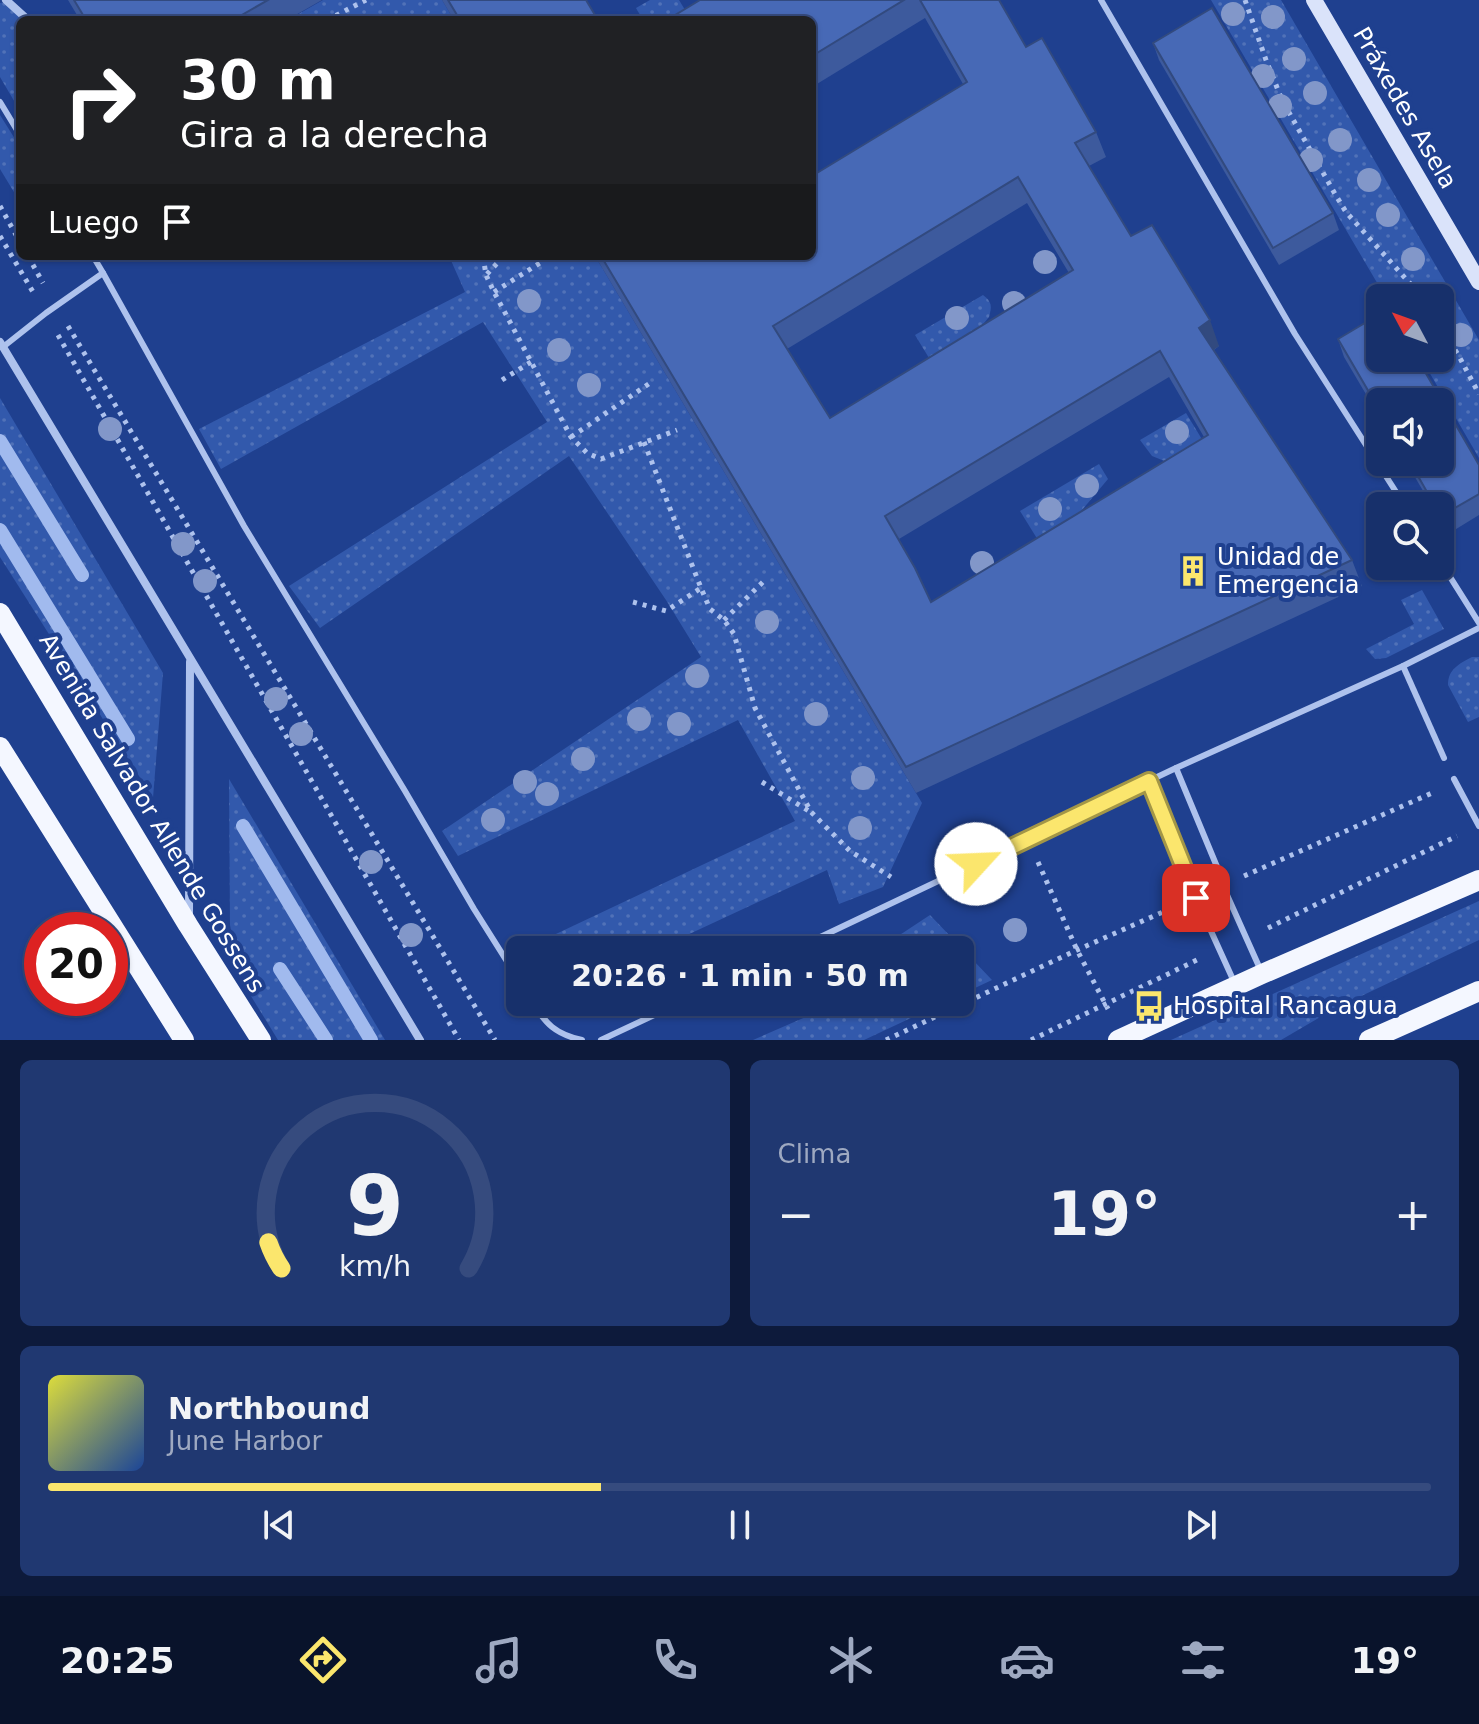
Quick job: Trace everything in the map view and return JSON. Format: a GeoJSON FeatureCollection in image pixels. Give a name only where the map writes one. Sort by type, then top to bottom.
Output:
{"type":"FeatureCollection","features":[{"type":"Feature","properties":{"kind":"main road","name":"Avenida Salvador Allende Gossens"},"geometry":{"type":"LineString","coordinates":[[0,613],[261,1040]]}},
{"type":"Feature","properties":{"kind":"main road"},"geometry":{"type":"LineString","coordinates":[[0,747],[184,1040]]}},
{"type":"Feature","properties":{"kind":"main road"},"geometry":{"type":"LineString","coordinates":[[1120,1039],[1479,880]]}},
{"type":"Feature","properties":{"kind":"main road"},"geometry":{"type":"LineString","coordinates":[[1369,1040],[1470,995]]}},
{"type":"Feature","properties":{"kind":"street"},"geometry":{"type":"LineString","coordinates":[[6,0],[24,16]]}},
{"type":"Feature","properties":{"kind":"street","name":"Práxedes Asela"},"geometry":{"type":"LineString","coordinates":[[1314,0],[1479,282]]}},
{"type":"Feature","properties":{"kind":"street"},"geometry":{"type":"LineString","coordinates":[[1,344],[420,1040]]}},
{"type":"Feature","properties":{"kind":"street"},"geometry":{"type":"LineString","coordinates":[[188,925],[190,661]]}},
{"type":"Feature","properties":{"kind":"lane"},"geometry":{"type":"LineString","coordinates":[[1101,0],[1295,334],[1396,492]]}},
{"type":"Feature","properties":{"kind":"lane"},"geometry":{"type":"LineString","coordinates":[[0,102],[16,128]]}},
{"type":"Feature","properties":{"kind":"lane"},"geometry":{"type":"LineString","coordinates":[[95,260],[244,526],[506,960]]}},
{"type":"Feature","properties":{"kind":"lane"},"geometry":{"type":"LineString","coordinates":[[1,344],[103,273]]}},
{"type":"Feature","properties":{"kind":"lane"},"geometry":{"type":"LineString","coordinates":[[823,936],[1176,768],[1403,666],[1479,625],[1452,580]]}},
{"type":"Feature","properties":{"kind":"lane"},"geometry":{"type":"LineString","coordinates":[[1403,666],[1444,758]]}},
{"type":"Feature","properties":{"kind":"lane"},"geometry":{"type":"LineString","coordinates":[[1176,768],[1262,974]]}},
{"type":"Feature","properties":{"kind":"lane"},"geometry":{"type":"LineString","coordinates":[[1454,779],[1479,826]]}},
{"type":"Feature","properties":{"kind":"lane"},"geometry":{"type":"LineString","coordinates":[[1149,781],[1236,987]]}},
{"type":"Feature","properties":{"kind":"lane"},"geometry":{"type":"LineString","coordinates":[[1470,995],[1479,982]]}},
{"type":"Feature","properties":{"kind":"lane"},"geometry":{"type":"LineString","coordinates":[[542,1016],[550,1027],[582,1040]]}},
{"type":"Feature","properties":{"kind":"lane"},"geometry":{"type":"LineString","coordinates":[[601,1040],[652,1016]]}},
{"type":"Feature","properties":{"kind":"path"},"geometry":{"type":"LineString","coordinates":[[335,16],[366,0]]}},
{"type":"Feature","properties":{"kind":"path"},"geometry":{"type":"LineString","coordinates":[[1245,0],[1282,100],[1335,194],[1346,212],[1410,284]]}},
{"type":"Feature","properties":{"kind":"path"},"geometry":{"type":"LineString","coordinates":[[0,206],[16,235]]}},
{"type":"Feature","properties":{"kind":"path"},"geometry":{"type":"LineString","coordinates":[[0,236],[459,1040]]}},
{"type":"Feature","properties":{"kind":"path"},"geometry":{"type":"LineString","coordinates":[[30,260],[495,1040]]}},
{"type":"Feature","properties":{"kind":"path"},"geometry":{"type":"LineString","coordinates":[[484,260],[494,292],[571,437],[587,453],[601,459],[677,430]]}},
{"type":"Feature","properties":{"kind":"path"},"geometry":{"type":"LineString","coordinates":[[486,275],[500,260]]}},
{"type":"Feature","properties":{"kind":"path"},"geometry":{"type":"LineString","coordinates":[[494,292],[545,260]]}},
{"type":"Feature","properties":{"kind":"path"},"geometry":{"type":"LineString","coordinates":[[1454,348],[1479,394]]}},
{"type":"Feature","properties":{"kind":"path"},"geometry":{"type":"LineString","coordinates":[[502,380],[531,362]]}},
{"type":"Feature","properties":{"kind":"path"},"geometry":{"type":"LineString","coordinates":[[571,437],[650,383]]}},
{"type":"Feature","properties":{"kind":"path"},"geometry":{"type":"LineString","coordinates":[[644,442],[710,609],[724,620],[734,634],[755,708],[811,812]]}},
{"type":"Feature","properties":{"kind":"path"},"geometry":{"type":"LineString","coordinates":[[724,620],[764,581]]}},
{"type":"Feature","properties":{"kind":"path"},"geometry":{"type":"LineString","coordinates":[[633,602],[666,611],[701,588]]}},
{"type":"Feature","properties":{"kind":"path"},"geometry":{"type":"LineString","coordinates":[[762,782],[811,812],[850,851],[903,884]]}},
{"type":"Feature","properties":{"kind":"path"},"geometry":{"type":"LineString","coordinates":[[1029,840],[1120,1039]]}},
{"type":"Feature","properties":{"kind":"shaded area"},"geometry":{"type":"Polygon","coordinates":[[[323,0],[442,0],[452,16],[295,16],[323,0]]]}},
{"type":"Feature","properties":{"kind":"shaded area"},"geometry":{"type":"Polygon","coordinates":[[[650,0],[679,0],[689,16],[641,16],[636,8],[650,0]]]}},
{"type":"Feature","properties":{"kind":"shaded area"},"geometry":{"type":"Polygon","coordinates":[[[1211,0],[1281,0],[1446,284],[1378,284],[1211,0]]]}},
{"type":"Feature","properties":{"kind":"shaded area"},"geometry":{"type":"Polygon","coordinates":[[[5,2],[20,16],[16,16],[16,104],[0,77],[0,3],[5,2]]]}},
{"type":"Feature","properties":{"kind":"shaded area"},"geometry":{"type":"Polygon","coordinates":[[[0,115],[16,141],[16,195],[0,169],[0,115]]]}},
{"type":"Feature","properties":{"kind":"shaded area"},"geometry":{"type":"Polygon","coordinates":[[[451,260],[597,260],[922,803],[883,887],[839,904],[827,870],[685,936],[552,936],[795,821],[738,720],[458,856],[442,831],[701,657],[569,456],[320,628],[289,586],[547,422],[483,322],[221,469],[199,429],[465,292],[451,260]]]}},
{"type":"Feature","properties":{"kind":"shaded area"},"geometry":{"type":"Polygon","coordinates":[[[983,295],[990,304],[989,317],[940,376],[915,335],[983,295]]]}},
{"type":"Feature","properties":{"kind":"shaded area"},"geometry":{"type":"Polygon","coordinates":[[[1454,297],[1479,340],[1479,458],[1454,415],[1454,388],[1438,388],[1429,372],[1454,372],[1454,297]]]}},
{"type":"Feature","properties":{"kind":"shaded area"},"geometry":{"type":"Polygon","coordinates":[[[0,398],[163,673],[153,798],[0,557],[0,398]]]}},
{"type":"Feature","properties":{"kind":"shaded area"},"geometry":{"type":"Polygon","coordinates":[[[1186,413],[1203,441],[1167,462],[1152,456],[1140,440],[1186,413]]]}},
{"type":"Feature","properties":{"kind":"shaded area"},"geometry":{"type":"Polygon","coordinates":[[[1099,464],[1108,479],[1046,553],[1020,511],[1099,464]]]}},
{"type":"Feature","properties":{"kind":"shaded area"},"geometry":{"type":"Polygon","coordinates":[[[1422,590],[1444,629],[1386,658],[1375,659],[1366,649],[1414,624],[1401,600],[1422,590]]]}},
{"type":"Feature","properties":{"kind":"shaded area"},"geometry":{"type":"Polygon","coordinates":[[[1472,657],[1479,657],[1479,717],[1468,722],[1448,685],[1448,679],[1452,671],[1472,657]]]}},
{"type":"Feature","properties":{"kind":"shaded area"},"geometry":{"type":"Polygon","coordinates":[[[229,779],[385,1040],[278,1040],[243,983],[230,925],[229,779]]]}},
{"type":"Feature","properties":{"kind":"shaded area"},"geometry":{"type":"Polygon","coordinates":[[[1479,901],[1479,940],[1334,1009],[1281,1040],[1171,1040],[1479,901]]]}},
{"type":"Feature","properties":{"kind":"shaded area"},"geometry":{"type":"Polygon","coordinates":[[[930,915],[950,936],[898,936],[930,915]]]}},
{"type":"Feature","properties":{"kind":"shaded area"},"geometry":{"type":"Polygon","coordinates":[[[974,961],[992,980],[974,988],[974,961]]]}},
{"type":"Feature","properties":{"kind":"shaded area"},"geometry":{"type":"Polygon","coordinates":[[[808,1016],[915,1016],[864,1040],[753,1040],[808,1016]]]}},
{"type":"Feature","properties":{"kind":"building"},"geometry":{"type":"Polygon","coordinates":[[[74,0],[268,0],[240,16],[84,16],[74,0]]]}},
{"type":"Feature","properties":{"kind":"building"},"geometry":{"type":"Polygon","coordinates":[[[448,0],[586,0],[596,16],[458,16],[448,0]]]}},
{"type":"Feature","properties":{"kind":"building"},"geometry":{"type":"Polygon","coordinates":[[[700,0],[904,0],[816,54],[816,16],[674,16],[700,0]]]}},
{"type":"Feature","properties":{"kind":"building"},"geometry":{"type":"Polygon","coordinates":[[[920,0],[999,0],[1026,47],[1042,38],[1096,132],[1075,143],[1131,236],[1152,225],[1210,320],[1199,328],[1352,560],[906,767],[603,260],[816,260],[816,174],[967,82],[920,0]],[[1018,177],[773,326],[830,418],[1073,270],[1018,177]],[[1160,351],[885,516],[931,602],[1208,435],[1160,351]]]}},
{"type":"Feature","properties":{"kind":"building"},"geometry":{"type":"Polygon","coordinates":[[[1212,8],[1333,213],[1273,248],[1153,43],[1212,8]]]}},
{"type":"Feature","properties":{"kind":"building"},"geometry":{"type":"Polygon","coordinates":[[[1366,322],[1366,372],[1425,372],[1434,388],[1367,388],[1338,339],[1366,322]]]}},
{"type":"Feature","properties":{"kind":"building"},"geometry":{"type":"Polygon","coordinates":[[[1454,422],[1479,465],[1479,494],[1454,508],[1454,492],[1427,492],[1418,476],[1454,476],[1454,422]]]}},
{"type":"Feature","properties":{"kind":"waterway"},"geometry":{"type":"LineString","coordinates":[[0,441],[82,575]]}},
{"type":"Feature","properties":{"kind":"waterway"},"geometry":{"type":"LineString","coordinates":[[0,530],[128,739]]}},
{"type":"Feature","properties":{"kind":"waterway"},"geometry":{"type":"LineString","coordinates":[[243,826],[371,1040]]}},
{"type":"Feature","properties":{"kind":"waterway"},"geometry":{"type":"LineString","coordinates":[[280,969],[326,1040]]}},
{"type":"Feature","properties":{"kind":"place","name":"Unidad de Emergencia"},"geometry":{"type":"Point","coordinates":[1193,571]}},
{"type":"Feature","properties":{"kind":"place","name":"Hospital Rancagua"},"geometry":{"type":"Point","coordinates":[1149,1006]}},
{"type":"Feature","properties":{"kind":"route"},"geometry":{"type":"LineString","coordinates":[[976,864],[1149,781],[1196,898]]}}]}
